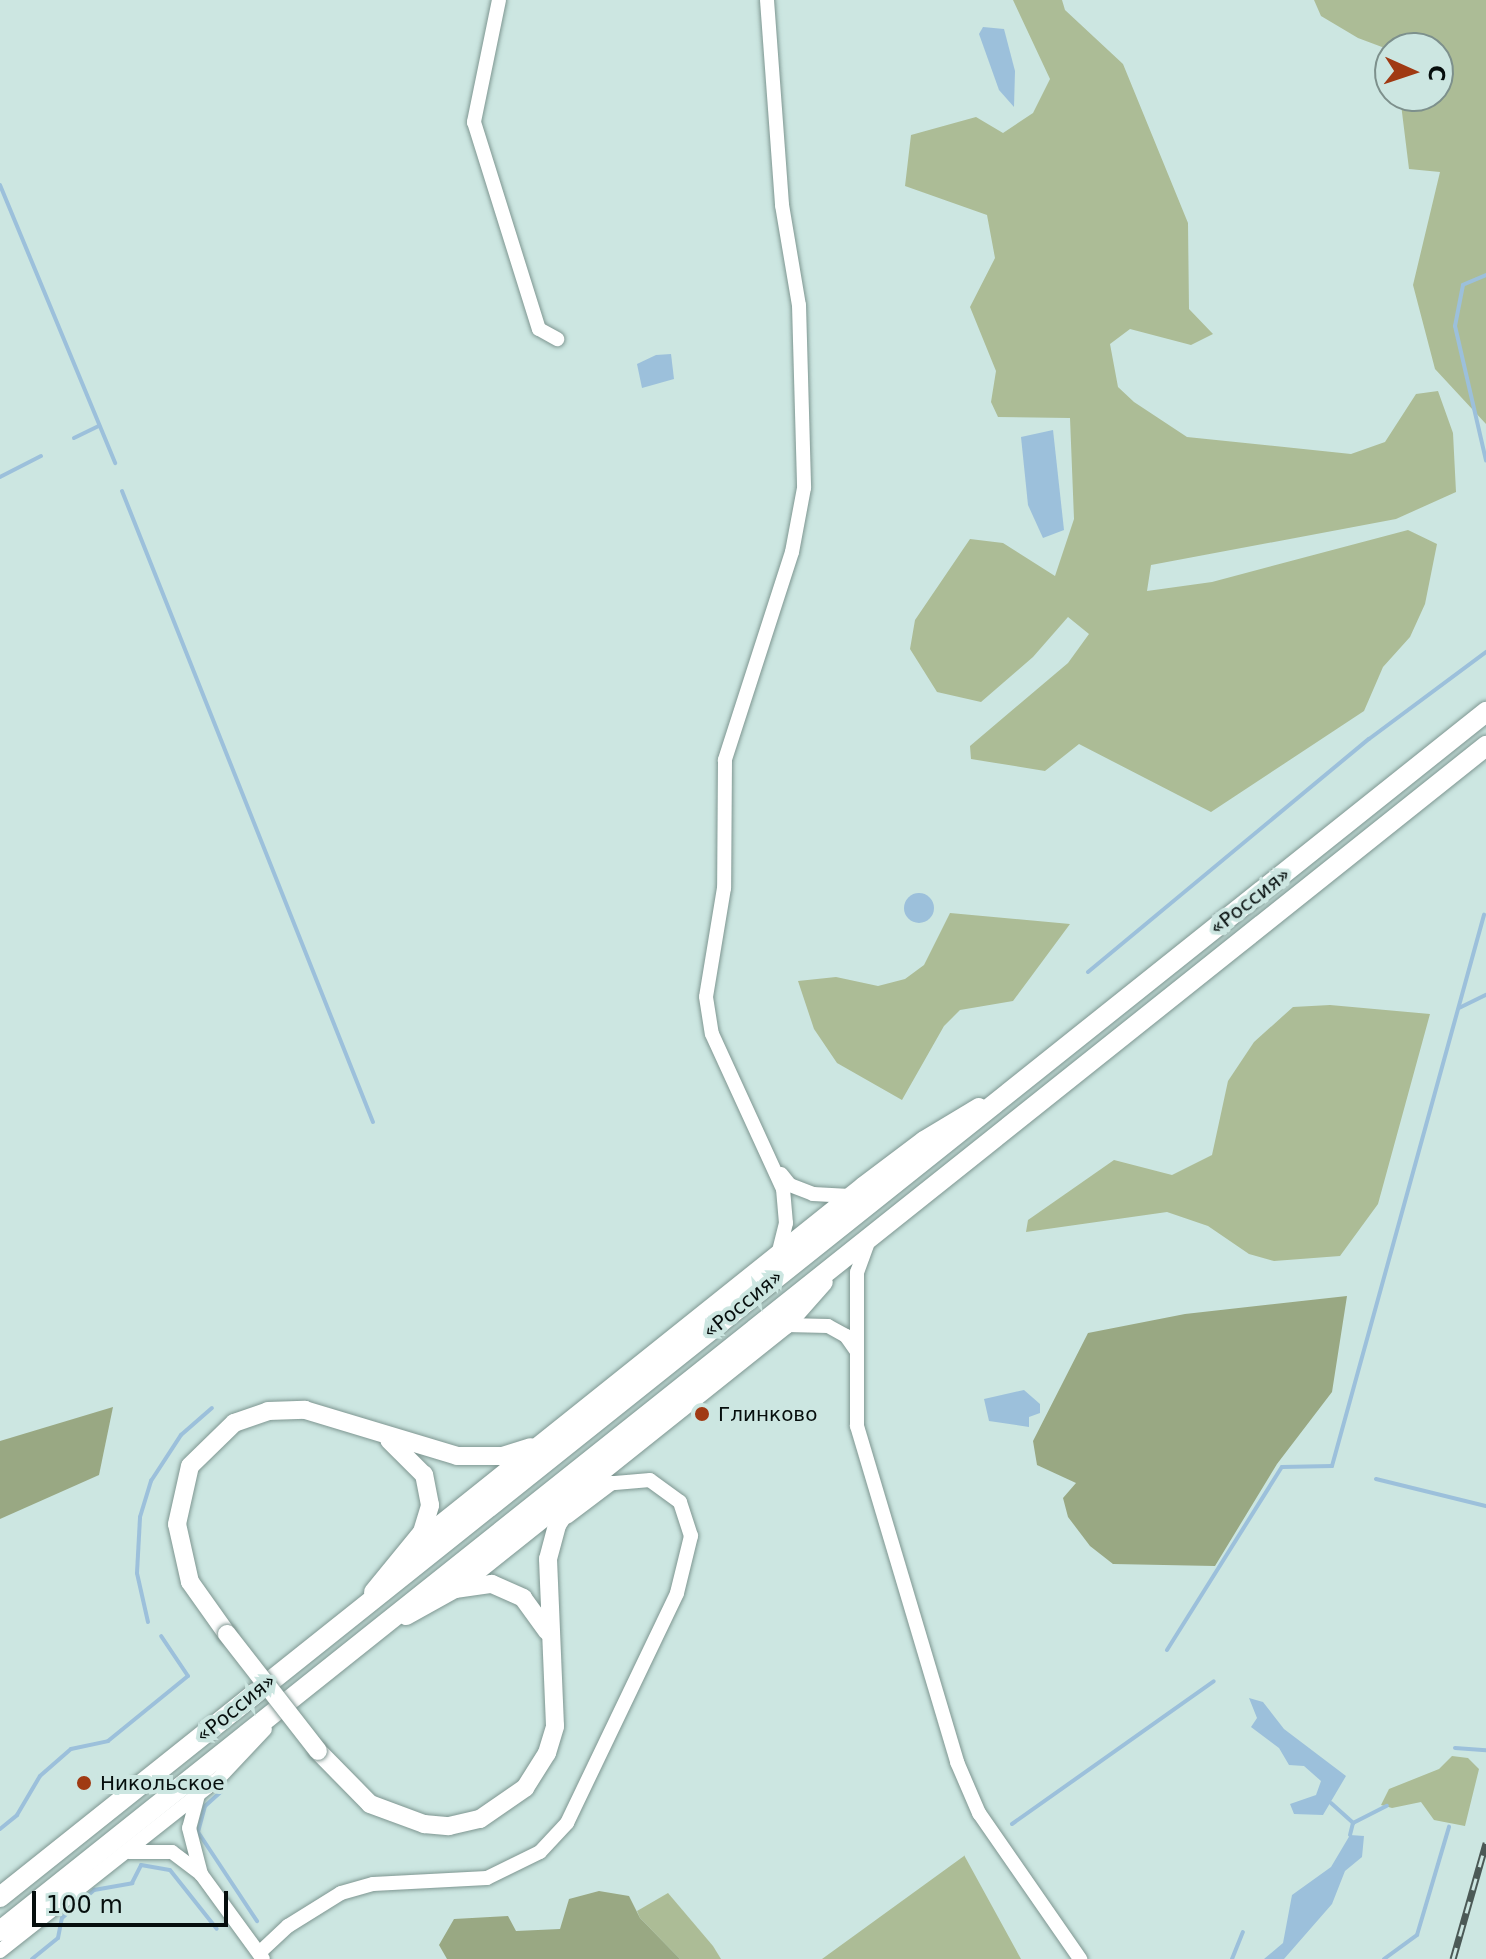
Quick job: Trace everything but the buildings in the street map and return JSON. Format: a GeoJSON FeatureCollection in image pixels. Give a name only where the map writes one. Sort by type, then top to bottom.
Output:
{"type":"FeatureCollection","features":[{"type":"Feature","properties":{"kind":"highway","name":"«Россия»"},"geometry":{"type":"LineString","coordinates":[[0,1897],[1486,712]]}},
{"type":"Feature","properties":{"kind":"highway","name":"«Россия»"},"geometry":{"type":"LineString","coordinates":[[0,1931],[1486,746]]}},
{"type":"Feature","properties":{"kind":"main road"},"geometry":{"type":"LineString","coordinates":[[347,1620],[413,1546],[602,1398],[850,1196],[924,1140],[1015,1086]]}},
{"type":"Feature","properties":{"kind":"main road"},"geometry":{"type":"LineString","coordinates":[[368,1637],[455,1589],[580,1490],[786,1325],[847,1255]]}},
{"type":"Feature","properties":{"kind":"main road"},"geometry":{"type":"LineString","coordinates":[[602,1398],[694,1344]]}},
{"type":"Feature","properties":{"kind":"main road"},"geometry":{"type":"LineString","coordinates":[[549,1439],[515,1453],[472,1457],[381,1433],[330,1415],[280,1409],[234,1423],[197,1456],[183,1484],[179,1544],[190,1582],[318,1751],[358,1795],[396,1817],[449,1826],[493,1813],[534,1777],[552,1739],[556,1698],[547,1631],[547,1569],[557,1525],[580,1490]]}},
{"type":"Feature","properties":{"kind":"main road"},"geometry":{"type":"LineString","coordinates":[[381,1433],[415,1462],[430,1489],[426,1521],[413,1546]]}},
{"type":"Feature","properties":{"kind":"main road"},"geometry":{"type":"LineString","coordinates":[[455,1589],[483,1584],[512,1589],[547,1631]]}},
{"type":"Feature","properties":{"kind":"street"},"geometry":{"type":"LineString","coordinates":[[499,0],[474,122],[539,329],[557,339]]}},
{"type":"Feature","properties":{"kind":"street"},"geometry":{"type":"LineString","coordinates":[[767,0],[782,205],[799,305],[804,488],[792,552],[725,760],[724,888],[706,997],[712,1034],[776,1168],[786,1212],[778,1254]]}},
{"type":"Feature","properties":{"kind":"street"},"geometry":{"type":"LineString","coordinates":[[776,1168],[802,1190],[850,1196]]}},
{"type":"Feature","properties":{"kind":"street"},"geometry":{"type":"LineString","coordinates":[[872,1235],[857,1272],[857,1426],[957,1762],[979,1813],[1080,1959]]}},
{"type":"Feature","properties":{"kind":"street"},"geometry":{"type":"LineString","coordinates":[[786,1325],[828,1326],[846,1336],[859,1356]]}},
{"type":"Feature","properties":{"kind":"street"},"geometry":{"type":"LineString","coordinates":[[198,1795],[189,1828],[201,1874],[261,1956],[288,1926],[341,1893],[373,1884],[487,1878],[540,1852],[567,1823],[677,1593],[691,1536],[686,1513],[670,1491],[638,1479],[612,1483],[557,1525]]}},
{"type":"Feature","properties":{"kind":"street"},"geometry":{"type":"LineString","coordinates":[[0,1951],[198,1795],[301,1691]]}},
{"type":"Feature","properties":{"kind":"street"},"geometry":{"type":"LineString","coordinates":[[123,1854],[161,1850],[201,1874]]}},
{"type":"Feature","properties":{"kind":"green space"},"geometry":{"type":"Polygon","coordinates":[[[1013,0],[1062,0],[1065,10],[1123,64],[1188,223],[1189,309],[1213,334],[1191,345],[1130,329],[1110,344],[1118,387],[1134,402],[1187,437],[1351,454],[1385,442],[1416,394],[1438,391],[1453,433],[1456,492],[1396,519],[1151,565],[1147,591],[1212,582],[1408,530],[1437,544],[1425,604],[1410,637],[1383,667],[1364,711],[1211,812],[1079,744],[1045,771],[971,759],[970,746],[1068,663],[1089,634],[1068,617],[1033,657],[981,702],[937,692],[910,649],[915,620],[970,539],[1003,543],[1055,576],[1074,519],[1070,418],[998,417],[991,402],[996,371],[970,307],[995,258],[987,215],[905,186],[911,135],[976,117],[1003,133],[1033,113],[1050,79],[1013,0]]]}},
{"type":"Feature","properties":{"kind":"green space"},"geometry":{"type":"Polygon","coordinates":[[[1314,0],[1486,0],[1486,424],[1435,369],[1413,285],[1440,172],[1409,169],[1402,112],[1454,112],[1454,32],[1374,32],[1374,44],[1321,16],[1314,0]]]}},
{"type":"Feature","properties":{"kind":"green space"},"geometry":{"type":"Polygon","coordinates":[[[950,913],[1070,924],[1013,1001],[960,1010],[944,1026],[902,1100],[837,1063],[814,1029],[798,981],[836,977],[878,986],[905,979],[924,965],[950,913]]]}},
{"type":"Feature","properties":{"kind":"green space"},"geometry":{"type":"Polygon","coordinates":[[[1330,1005],[1430,1014],[1378,1204],[1340,1256],[1274,1261],[1249,1254],[1208,1226],[1167,1212],[1026,1232],[1028,1220],[1114,1160],[1172,1175],[1212,1155],[1228,1081],[1254,1042],[1293,1007],[1330,1005]]]}},
{"type":"Feature","properties":{"kind":"green space"},"geometry":{"type":"Polygon","coordinates":[[[1347,1296],[1332,1392],[1277,1464],[1215,1566],[1113,1564],[1090,1546],[1068,1517],[1063,1498],[1076,1483],[1037,1465],[1033,1441],[1088,1333],[1185,1314],[1347,1296]]]}},
{"type":"Feature","properties":{"kind":"green space"},"geometry":{"type":"Polygon","coordinates":[[[113,1407],[99,1475],[0,1519],[0,1441],[113,1407]]]}},
{"type":"Feature","properties":{"kind":"green space"},"geometry":{"type":"Polygon","coordinates":[[[1452,1756],[1468,1758],[1479,1769],[1465,1826],[1434,1820],[1421,1802],[1392,1808],[1381,1805],[1389,1789],[1439,1769],[1452,1756]]]}},
{"type":"Feature","properties":{"kind":"green space"},"geometry":{"type":"Polygon","coordinates":[[[964,1856],[1021,1959],[822,1959],[964,1856]]]}},
{"type":"Feature","properties":{"kind":"green space"},"geometry":{"type":"Polygon","coordinates":[[[599,1891],[629,1896],[640,1918],[680,1959],[447,1959],[439,1945],[454,1919],[508,1916],[516,1931],[560,1929],[569,1899],[599,1891]]]}},
{"type":"Feature","properties":{"kind":"green space"},"geometry":{"type":"Polygon","coordinates":[[[668,1893],[721,1959],[680,1959],[640,1918],[637,1911],[668,1893]]]}},
{"type":"Feature","properties":{"kind":"water"},"geometry":{"type":"Polygon","coordinates":[[[983,27],[1004,29],[1015,71],[1014,107],[999,90],[979,34],[983,27]]]}},
{"type":"Feature","properties":{"kind":"water"},"geometry":{"type":"Polygon","coordinates":[[[671,354],[674,379],[642,388],[637,364],[656,355],[671,354]]]}},
{"type":"Feature","properties":{"kind":"water"},"geometry":{"type":"Polygon","coordinates":[[[1053,430],[1064,530],[1043,538],[1028,505],[1021,437],[1053,430]]]}},
{"type":"Feature","properties":{"kind":"water"},"geometry":{"type":"Polygon","coordinates":[[[919,893],[930,897],[934,908],[930,919],[919,923],[908,919],[904,908],[908,897],[919,893]]]}},
{"type":"Feature","properties":{"kind":"water"},"geometry":{"type":"Polygon","coordinates":[[[1024,1390],[1040,1404],[1040,1413],[1029,1417],[1029,1427],[989,1421],[984,1399],[1024,1390]]]}},
{"type":"Feature","properties":{"kind":"water"},"geometry":{"type":"Polygon","coordinates":[[[1249,1698],[1263,1702],[1284,1729],[1346,1776],[1323,1815],[1294,1814],[1290,1804],[1316,1795],[1321,1781],[1304,1766],[1289,1765],[1279,1748],[1251,1727],[1257,1718],[1249,1698]]]}},
{"type":"Feature","properties":{"kind":"water"},"geometry":{"type":"Polygon","coordinates":[[[1350,1835],[1364,1836],[1362,1857],[1345,1871],[1332,1904],[1284,1959],[1264,1959],[1283,1943],[1292,1895],[1331,1867],[1350,1835]]]}},
{"type":"Feature","properties":{"kind":"waterway"},"geometry":{"type":"LineString","coordinates":[[0,185],[115,463]]}},
{"type":"Feature","properties":{"kind":"waterway"},"geometry":{"type":"LineString","coordinates":[[1486,275],[1463,285],[1455,326],[1486,460]]}},
{"type":"Feature","properties":{"kind":"waterway"},"geometry":{"type":"LineString","coordinates":[[74,438],[99,426]]}},
{"type":"Feature","properties":{"kind":"waterway"},"geometry":{"type":"LineString","coordinates":[[0,477],[41,456]]}},
{"type":"Feature","properties":{"kind":"waterway"},"geometry":{"type":"LineString","coordinates":[[122,491],[373,1122]]}},
{"type":"Feature","properties":{"kind":"waterway"},"geometry":{"type":"LineString","coordinates":[[1088,972],[1369,739],[1486,652]]}},
{"type":"Feature","properties":{"kind":"waterway"},"geometry":{"type":"LineString","coordinates":[[1167,1650],[1282,1467],[1332,1466],[1484,915]]}},
{"type":"Feature","properties":{"kind":"waterway"},"geometry":{"type":"LineString","coordinates":[[1459,1008],[1486,995]]}},
{"type":"Feature","properties":{"kind":"waterway"},"geometry":{"type":"LineString","coordinates":[[148,1622],[137,1573],[140,1517],[151,1481],[181,1435],[212,1408]]}},
{"type":"Feature","properties":{"kind":"waterway"},"geometry":{"type":"LineString","coordinates":[[1376,1479],[1486,1506]]}},
{"type":"Feature","properties":{"kind":"waterway"},"geometry":{"type":"LineString","coordinates":[[0,1829],[17,1815],[40,1776],[71,1749],[108,1741],[188,1676],[161,1636]]}},
{"type":"Feature","properties":{"kind":"waterway"},"geometry":{"type":"LineString","coordinates":[[1012,1824],[1214,1681]]}},
{"type":"Feature","properties":{"kind":"waterway"},"geometry":{"type":"LineString","coordinates":[[1455,1748],[1486,1750]]}},
{"type":"Feature","properties":{"kind":"waterway"},"geometry":{"type":"LineString","coordinates":[[224,1789],[205,1806],[198,1832],[257,1921]]}},
{"type":"Feature","properties":{"kind":"waterway"},"geometry":{"type":"LineString","coordinates":[[1331,1803],[1353,1823]]}},
{"type":"Feature","properties":{"kind":"waterway"},"geometry":{"type":"LineString","coordinates":[[1350,1835],[1353,1823],[1387,1806]]}},
{"type":"Feature","properties":{"kind":"waterway"},"geometry":{"type":"LineString","coordinates":[[1384,1959],[1417,1935],[1449,1827]]}},
{"type":"Feature","properties":{"kind":"waterway"},"geometry":{"type":"LineString","coordinates":[[32,1959],[58,1938],[62,1918],[94,1890],[132,1883],[141,1865],[170,1870],[217,1929]]}},
{"type":"Feature","properties":{"kind":"waterway"},"geometry":{"type":"LineString","coordinates":[[1232,1959],[1243,1932]]}},
{"type":"Feature","properties":{"kind":"railway"},"geometry":{"type":"LineString","coordinates":[[1453,1959],[1486,1843]]}},
{"type":"Feature","properties":{"kind":"place","name":"Глинково"},"geometry":{"type":"Point","coordinates":[702,1414]}},
{"type":"Feature","properties":{"kind":"place","name":"Никольское"},"geometry":{"type":"Point","coordinates":[84,1783]}}]}
